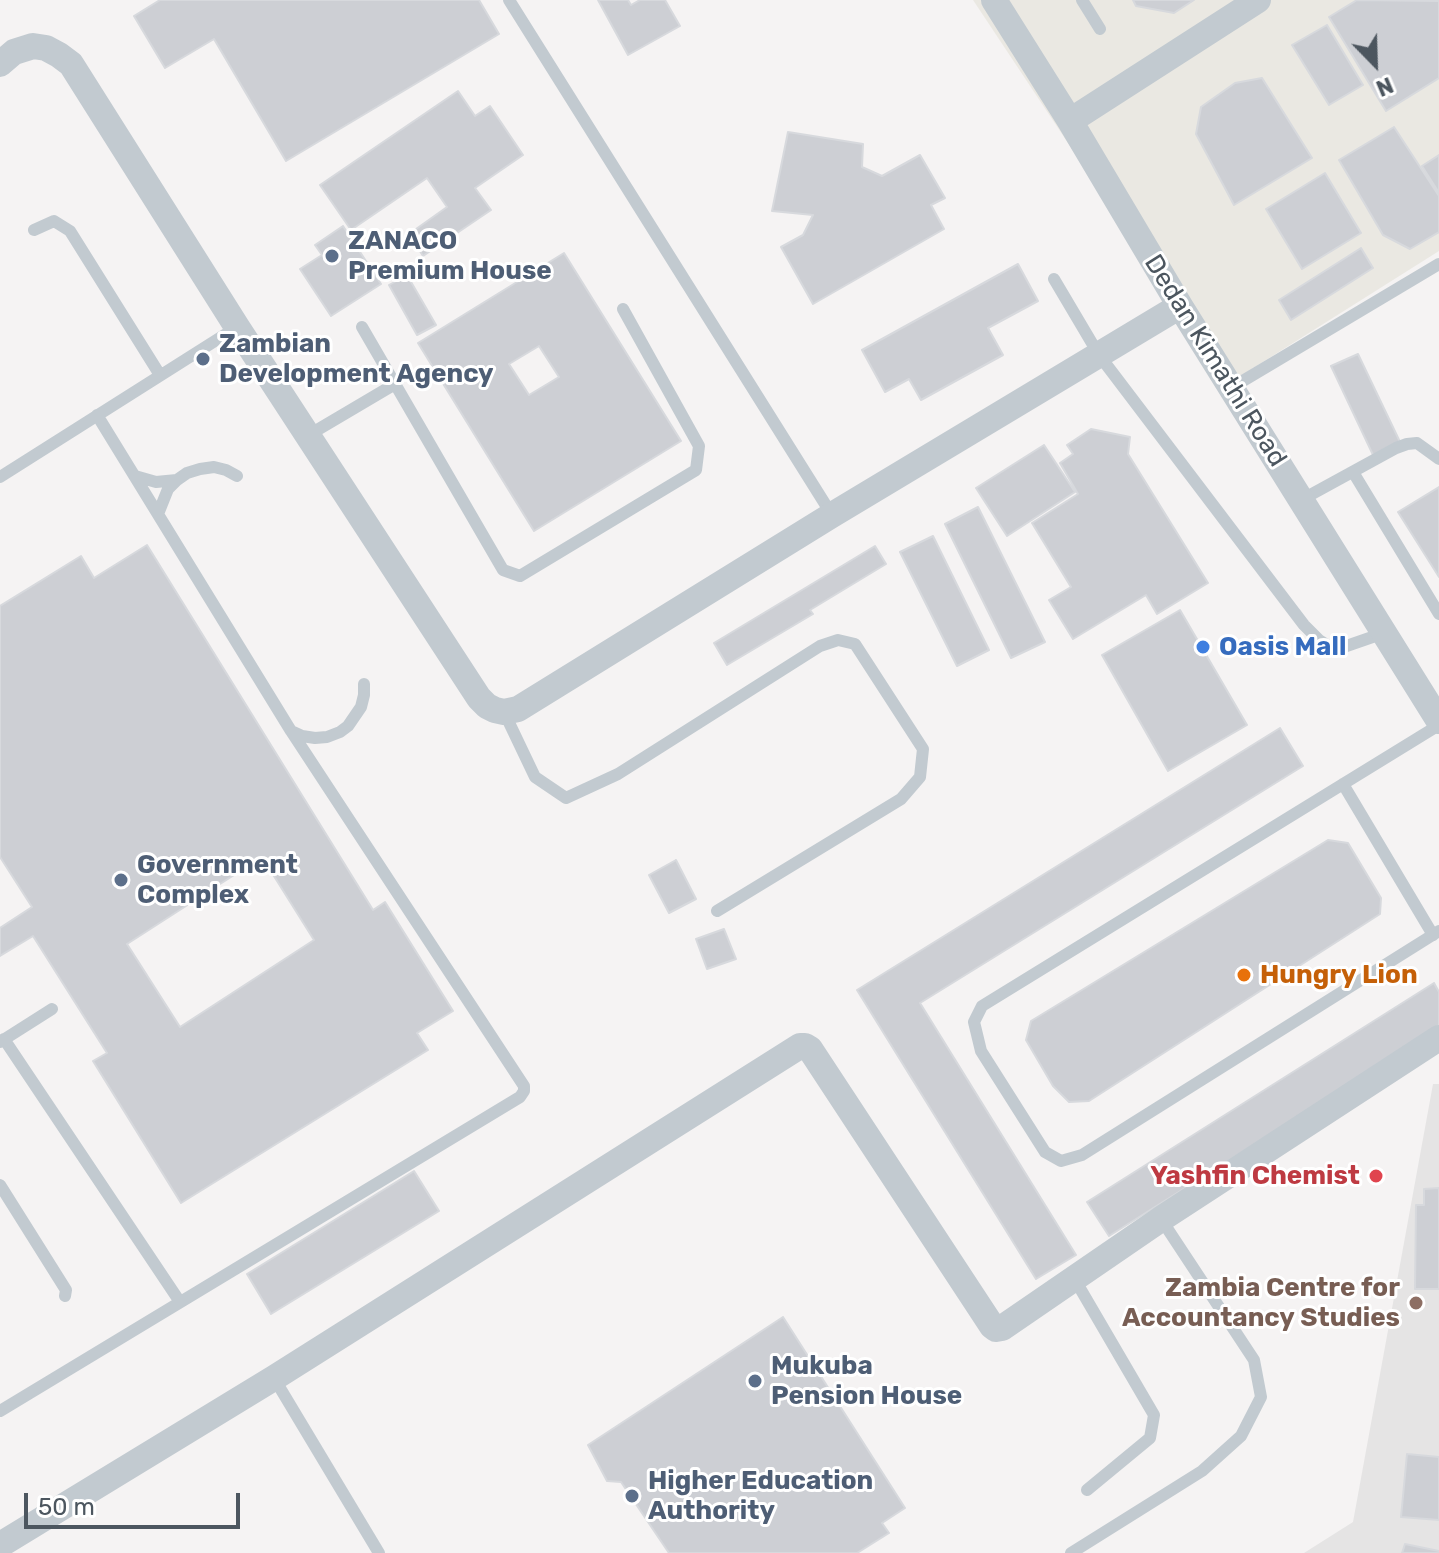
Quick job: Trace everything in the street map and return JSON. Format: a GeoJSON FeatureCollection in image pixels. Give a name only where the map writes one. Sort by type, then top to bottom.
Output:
{"type":"FeatureCollection","features":[{"type":"Feature","properties":{"kind":"street"},"geometry":{"type":"LineString","coordinates":[[1070,121],[1258,0]]}},
{"type":"Feature","properties":{"kind":"street","name":"Dedan Kimathi Road"},"geometry":{"type":"LineString","coordinates":[[997,1],[1180,306],[1439,723]]}},
{"type":"Feature","properties":{"kind":"street"},"geometry":{"type":"LineString","coordinates":[[7,58],[33,46],[46,48],[71,64],[307,436],[479,698],[487,706],[504,712],[518,709],[832,515],[1180,306]]}},
{"type":"Feature","properties":{"kind":"street"},"geometry":{"type":"LineString","coordinates":[[0,1545],[274,1378],[800,1046],[810,1049],[996,1329],[1002,1328],[1161,1219],[1439,1038]]}},
{"type":"Feature","properties":{"kind":"lane"},"geometry":{"type":"LineString","coordinates":[[509,0],[832,515]]}},
{"type":"Feature","properties":{"kind":"lane"},"geometry":{"type":"LineString","coordinates":[[1082,0],[1100,29]]}},
{"type":"Feature","properties":{"kind":"lane"},"geometry":{"type":"LineString","coordinates":[[34,230],[54,221],[70,231],[160,375]]}},
{"type":"Feature","properties":{"kind":"lane"},"geometry":{"type":"LineString","coordinates":[[1231,388],[1439,264]]}},
{"type":"Feature","properties":{"kind":"lane"},"geometry":{"type":"LineString","coordinates":[[1054,279],[1099,355],[1304,625],[1335,650],[1384,633]]}},
{"type":"Feature","properties":{"kind":"lane"},"geometry":{"type":"LineString","coordinates":[[362,327],[503,570],[520,576],[696,470],[699,446],[623,309]]}},
{"type":"Feature","properties":{"kind":"lane"},"geometry":{"type":"LineString","coordinates":[[0,477],[237,327]]}},
{"type":"Feature","properties":{"kind":"lane"},"geometry":{"type":"LineString","coordinates":[[307,436],[395,384]]}},
{"type":"Feature","properties":{"kind":"lane"},"geometry":{"type":"LineString","coordinates":[[0,1411],[520,1097],[524,1091],[524,1086],[291,731],[97,415]]}},
{"type":"Feature","properties":{"kind":"lane"},"geometry":{"type":"LineString","coordinates":[[1301,500],[1407,444],[1417,443],[1439,459]]}},
{"type":"Feature","properties":{"kind":"lane"},"geometry":{"type":"LineString","coordinates":[[158,514],[168,489],[187,473],[214,467],[237,476]]}},
{"type":"Feature","properties":{"kind":"lane"},"geometry":{"type":"LineString","coordinates":[[1353,472],[1439,614]]}},
{"type":"Feature","properties":{"kind":"lane"},"geometry":{"type":"LineString","coordinates":[[135,476],[156,482],[177,480]]}},
{"type":"Feature","properties":{"kind":"lane"},"geometry":{"type":"LineString","coordinates":[[504,712],[535,777],[566,798],[618,774],[820,646],[838,640],[855,644],[923,749],[920,777],[901,799],[717,911]]}},
{"type":"Feature","properties":{"kind":"lane"},"geometry":{"type":"LineString","coordinates":[[291,731],[315,738],[340,732],[361,707],[364,684]]}},
{"type":"Feature","properties":{"kind":"lane"},"geometry":{"type":"LineString","coordinates":[[1343,784],[1436,933],[1082,1155],[1061,1161],[1045,1152],[981,1051],[974,1022],[982,1006],[1439,723]]}},
{"type":"Feature","properties":{"kind":"lane"},"geometry":{"type":"LineString","coordinates":[[52,1009],[2,1040],[180,1302]]}},
{"type":"Feature","properties":{"kind":"lane"},"geometry":{"type":"LineString","coordinates":[[0,1185],[66,1290],[65,1296]]}},
{"type":"Feature","properties":{"kind":"lane"},"geometry":{"type":"LineString","coordinates":[[1071,1553],[1202,1471],[1241,1436],[1261,1397],[1254,1360],[1161,1219]]}},
{"type":"Feature","properties":{"kind":"lane"},"geometry":{"type":"LineString","coordinates":[[1074,1278],[1154,1415],[1150,1438],[1087,1490]]}},
{"type":"Feature","properties":{"kind":"lane"},"geometry":{"type":"LineString","coordinates":[[274,1378],[379,1553]]}},
{"type":"Feature","properties":{"kind":"shaded area"},"geometry":{"type":"Polygon","coordinates":[[[973,0],[1439,0],[1439,251],[1228,384],[973,0]]]}},
{"type":"Feature","properties":{"kind":"shaded area","name":"Zambia Centre for Accountancy Studies"},"geometry":{"type":"Polygon","coordinates":[[[1433,1084],[1439,1084],[1439,1553],[1304,1553],[1353,1522],[1433,1084]]]}},
{"type":"Feature","properties":{"kind":"building"},"geometry":{"type":"Polygon","coordinates":[[[160,0],[479,0],[499,34],[286,161],[214,39],[165,68],[134,16],[160,0]]]}},
{"type":"Feature","properties":{"kind":"building"},"geometry":{"type":"Polygon","coordinates":[[[598,0],[628,0],[631,5],[640,0],[665,0],[680,26],[628,55],[598,0]]]}},
{"type":"Feature","properties":{"kind":"building"},"geometry":{"type":"Polygon","coordinates":[[[1133,0],[1194,0],[1174,13],[1136,6],[1133,0]]]}},
{"type":"Feature","properties":{"kind":"building"},"geometry":{"type":"Polygon","coordinates":[[[1357,0],[1439,1],[1439,78],[1386,111],[1329,17],[1357,0]]]}},
{"type":"Feature","properties":{"kind":"building"},"geometry":{"type":"Polygon","coordinates":[[[1327,25],[1363,85],[1329,105],[1292,45],[1327,25]]]}},
{"type":"Feature","properties":{"kind":"building"},"geometry":{"type":"Polygon","coordinates":[[[1262,78],[1312,158],[1234,205],[1196,134],[1201,107],[1235,83],[1262,78]]]}},
{"type":"Feature","properties":{"kind":"building"},"geometry":{"type":"Polygon","coordinates":[[[458,91],[475,116],[490,106],[523,155],[475,188],[491,210],[423,256],[409,234],[447,207],[427,178],[351,230],[320,185],[458,91]]]}},
{"type":"Feature","properties":{"kind":"building"},"geometry":{"type":"Polygon","coordinates":[[[1394,127],[1439,196],[1439,232],[1410,249],[1383,235],[1339,160],[1394,127]]]}},
{"type":"Feature","properties":{"kind":"building"},"geometry":{"type":"Polygon","coordinates":[[[788,132],[863,144],[862,167],[882,176],[920,155],[945,198],[931,205],[944,229],[813,304],[781,247],[803,235],[813,215],[772,211],[788,132]]]}},
{"type":"Feature","properties":{"kind":"building"},"geometry":{"type":"Polygon","coordinates":[[[1439,155],[1439,193],[1422,166],[1439,155]]]}},
{"type":"Feature","properties":{"kind":"building"},"geometry":{"type":"Polygon","coordinates":[[[1325,173],[1361,233],[1302,269],[1266,209],[1325,173]]]}},
{"type":"Feature","properties":{"kind":"building"},"geometry":{"type":"Polygon","coordinates":[[[343,226],[381,284],[331,316],[300,269],[322,255],[315,245],[343,226]]]}},
{"type":"Feature","properties":{"kind":"building"},"geometry":{"type":"Polygon","coordinates":[[[1361,248],[1373,268],[1291,320],[1279,300],[1361,248]]]}},
{"type":"Feature","properties":{"kind":"building"},"geometry":{"type":"Polygon","coordinates":[[[564,253],[681,441],[534,531],[418,343],[564,253]],[[539,346],[509,364],[529,395],[559,377],[539,346]]]}},
{"type":"Feature","properties":{"kind":"building"},"geometry":{"type":"Polygon","coordinates":[[[1018,264],[1038,301],[988,328],[1003,355],[921,400],[909,379],[885,392],[862,350],[1018,264]]]}},
{"type":"Feature","properties":{"kind":"building"},"geometry":{"type":"Polygon","coordinates":[[[407,275],[436,325],[417,335],[389,285],[407,275]]]}},
{"type":"Feature","properties":{"kind":"building"},"geometry":{"type":"Polygon","coordinates":[[[1358,354],[1401,444],[1374,457],[1331,366],[1358,354]]]}},
{"type":"Feature","properties":{"kind":"building"},"geometry":{"type":"Polygon","coordinates":[[[1091,429],[1130,437],[1128,454],[1208,583],[1157,614],[1146,595],[1073,639],[1049,600],[1071,587],[1032,523],[1078,494],[1060,463],[1073,454],[1067,445],[1091,429]]]}},
{"type":"Feature","properties":{"kind":"building"},"geometry":{"type":"Polygon","coordinates":[[[1044,445],[1075,492],[1007,536],[976,488],[1044,445]]]}},
{"type":"Feature","properties":{"kind":"building"},"geometry":{"type":"Polygon","coordinates":[[[1439,487],[1439,577],[1398,512],[1439,487]]]}},
{"type":"Feature","properties":{"kind":"building"},"geometry":{"type":"Polygon","coordinates":[[[978,507],[1045,642],[1011,658],[945,524],[978,507]]]}},
{"type":"Feature","properties":{"kind":"building"},"geometry":{"type":"Polygon","coordinates":[[[933,536],[989,650],[957,666],[900,552],[933,536]]]}},
{"type":"Feature","properties":{"kind":"building","name":"Government Complex"},"geometry":{"type":"Polygon","coordinates":[[[147,545],[373,910],[385,902],[453,1011],[417,1033],[428,1050],[181,1203],[93,1061],[107,1053],[33,936],[0,956],[0,928],[32,907],[0,857],[0,606],[81,556],[94,578],[147,545]],[[262,857],[127,944],[180,1027],[314,940],[262,857]]]}},
{"type":"Feature","properties":{"kind":"building"},"geometry":{"type":"Polygon","coordinates":[[[875,546],[886,564],[810,610],[813,614],[727,665],[714,643],[875,546]]]}},
{"type":"Feature","properties":{"kind":"building"},"geometry":{"type":"Polygon","coordinates":[[[1180,610],[1247,725],[1168,771],[1102,655],[1180,610]]]}},
{"type":"Feature","properties":{"kind":"building"},"geometry":{"type":"Polygon","coordinates":[[[1280,728],[1303,766],[920,1003],[1076,1255],[1036,1279],[857,990],[1280,728]]]}},
{"type":"Feature","properties":{"kind":"building"},"geometry":{"type":"Polygon","coordinates":[[[1328,840],[1348,843],[1381,898],[1380,914],[1089,1101],[1069,1102],[1053,1086],[1026,1040],[1031,1021],[1328,840]]]}},
{"type":"Feature","properties":{"kind":"building"},"geometry":{"type":"Polygon","coordinates":[[[676,860],[696,899],[669,913],[649,875],[676,860]]]}},
{"type":"Feature","properties":{"kind":"building"},"geometry":{"type":"Polygon","coordinates":[[[724,929],[736,959],[707,969],[696,939],[724,929]]]}},
{"type":"Feature","properties":{"kind":"building"},"geometry":{"type":"Polygon","coordinates":[[[1434,983],[1439,992],[1439,1028],[1109,1236],[1087,1202],[1434,983]]]}},
{"type":"Feature","properties":{"kind":"building"},"geometry":{"type":"Polygon","coordinates":[[[414,1171],[439,1211],[271,1314],[247,1274],[414,1171]]]}},
{"type":"Feature","properties":{"kind":"building"},"geometry":{"type":"Polygon","coordinates":[[[1439,1188],[1439,1289],[1415,1289],[1416,1205],[1424,1205],[1424,1189],[1439,1188]]]}},
{"type":"Feature","properties":{"kind":"building","name":"Mukuba Pension House"},"geometry":{"type":"Polygon","coordinates":[[[783,1317],[905,1508],[882,1523],[889,1533],[857,1553],[669,1553],[621,1482],[607,1481],[588,1445],[783,1317]]]}},
{"type":"Feature","properties":{"kind":"building"},"geometry":{"type":"Polygon","coordinates":[[[1407,1454],[1439,1457],[1439,1520],[1401,1517],[1407,1454]]]}},
{"type":"Feature","properties":{"kind":"building"},"geometry":{"type":"Polygon","coordinates":[[[1405,1544],[1439,1551],[1439,1553],[1402,1553],[1405,1544]]]}},
{"type":"Feature","properties":{"kind":"place","name":"ZANACO Premium House"},"geometry":{"type":"Point","coordinates":[332,256]}},
{"type":"Feature","properties":{"kind":"place","name":"Zambian Development Agency"},"geometry":{"type":"Point","coordinates":[203,359]}},
{"type":"Feature","properties":{"kind":"place","name":"Oasis Mall"},"geometry":{"type":"Point","coordinates":[1203,647]}},
{"type":"Feature","properties":{"kind":"place","name":"Government Complex"},"geometry":{"type":"Point","coordinates":[121,880]}},
{"type":"Feature","properties":{"kind":"place","name":"Hungry Lion"},"geometry":{"type":"Point","coordinates":[1244,975]}},
{"type":"Feature","properties":{"kind":"place","name":"Yashfin Chemist"},"geometry":{"type":"Point","coordinates":[1376,1176]}},
{"type":"Feature","properties":{"kind":"place","name":"Zambia Centre for Accountancy Studies"},"geometry":{"type":"Point","coordinates":[1416,1303]}},
{"type":"Feature","properties":{"kind":"place","name":"Mukuba Pension House"},"geometry":{"type":"Point","coordinates":[755,1381]}},
{"type":"Feature","properties":{"kind":"place","name":"Higher Education Authority"},"geometry":{"type":"Point","coordinates":[632,1496]}}]}
